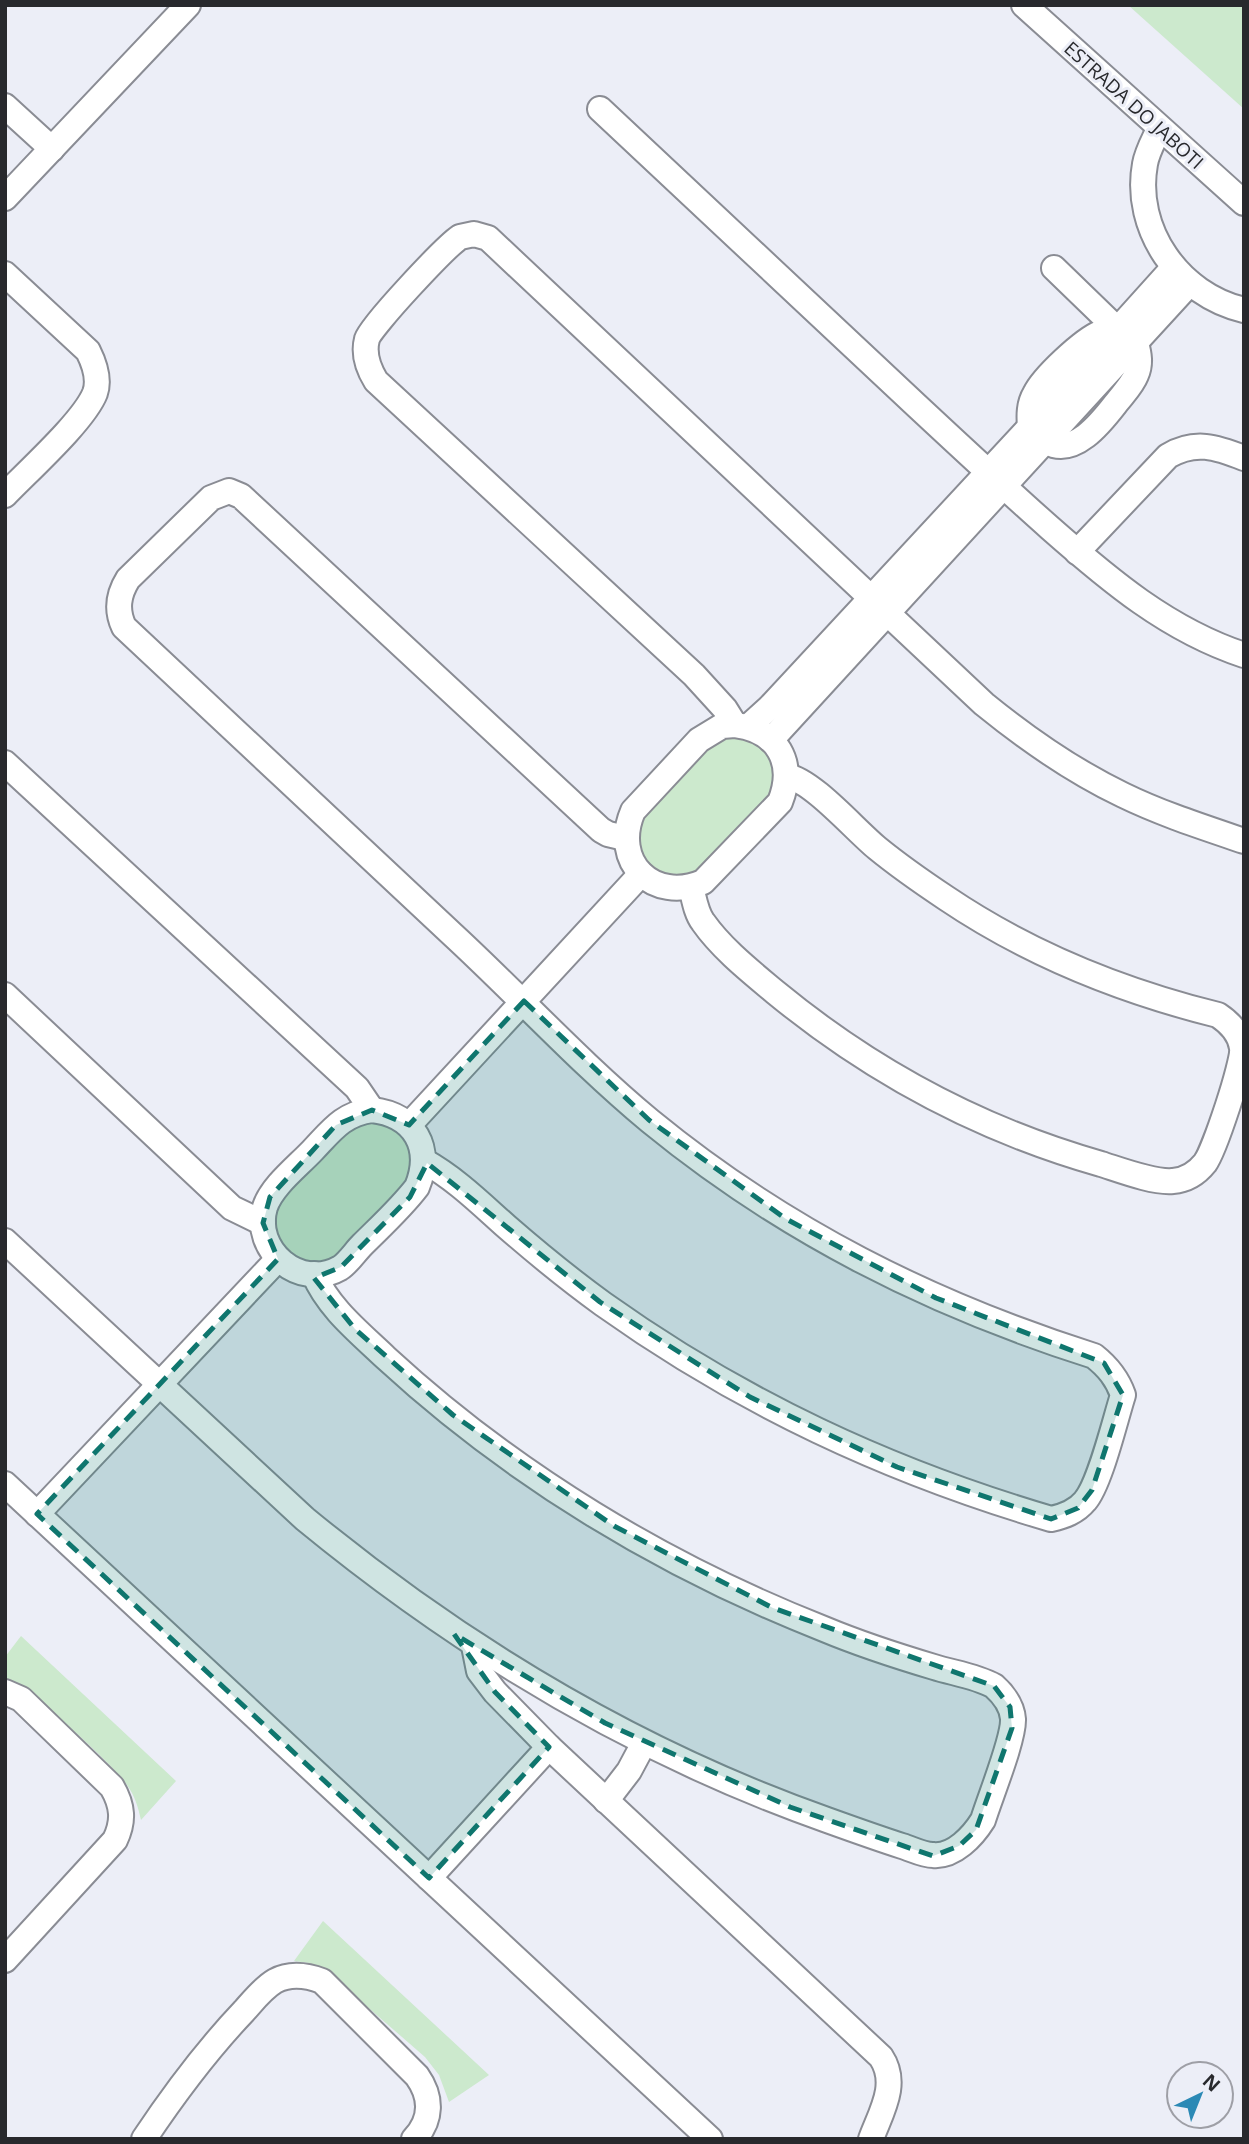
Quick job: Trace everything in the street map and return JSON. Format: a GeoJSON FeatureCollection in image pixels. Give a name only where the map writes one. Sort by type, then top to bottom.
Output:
{"type":"FeatureCollection","features":[{"type":"Feature","properties":{"kind":"street"},"geometry":{"type":"LineString","coordinates":[[5,198],[188,5]]}},
{"type":"Feature","properties":{"kind":"street","name":"ESTRADA DO JABOTI"},"geometry":{"type":"LineString","coordinates":[[1024,5],[1244,203]]}},
{"type":"Feature","properties":{"kind":"street"},"geometry":{"type":"LineString","coordinates":[[5,106],[52,149]]}},
{"type":"Feature","properties":{"kind":"street"},"geometry":{"type":"LineString","coordinates":[[600,109],[995,479],[1077,552],[1152,611],[1203,639],[1244,655]]}},
{"type":"Feature","properties":{"kind":"street"},"geometry":{"type":"LineString","coordinates":[[1159,129],[1145,161],[1144,195],[1151,228],[1182,275],[1220,302],[1244,310]]}},
{"type":"Feature","properties":{"kind":"street"},"geometry":{"type":"LineString","coordinates":[[879,606],[769,708],[742,726],[722,726],[699,740],[633,811],[625,838],[632,863],[652,882],[664,887],[691,887],[703,882],[772,812],[785,789],[787,776],[780,750],[771,740],[742,726],[694,675],[376,381],[366,353],[371,330],[453,242],[460,237],[474,234],[488,238],[984,704],[1053,756],[1101,783],[1152,808],[1244,841]]}},
{"type":"Feature","properties":{"kind":"street"},"geometry":{"type":"LineString","coordinates":[[1054,268],[1127,336]]}},
{"type":"Feature","properties":{"kind":"street"},"geometry":{"type":"LineString","coordinates":[[5,274],[88,351],[95,366],[96,391],[82,413],[5,495]]}},
{"type":"Feature","properties":{"kind":"street"},"geometry":{"type":"LineString","coordinates":[[771,740],[879,606],[1039,435],[1182,275]]}},
{"type":"Feature","properties":{"kind":"street"},"geometry":{"type":"LineString","coordinates":[[1039,435],[1032,401],[1042,383],[1087,340],[1106,331],[1127,336]]}},
{"type":"Feature","properties":{"kind":"street"},"geometry":{"type":"LineString","coordinates":[[1077,552],[1168,456],[1188,447],[1209,446],[1244,458]]}},
{"type":"Feature","properties":{"kind":"street"},"geometry":{"type":"LineString","coordinates":[[424,1161],[446,1173],[552,1265],[648,1336],[698,1368],[798,1422],[884,1462],[947,1487],[1051,1519],[1078,1508],[1092,1490],[1122,1395],[1118,1383],[1104,1363],[1094,1356],[998,1323],[936,1298],[835,1247],[786,1219],[693,1155],[606,1083],[523,1001],[124,627],[119,606],[123,587],[211,498],[229,491],[241,495],[601,830],[625,838]]}},
{"type":"Feature","properties":{"kind":"street"},"geometry":{"type":"LineString","coordinates":[[5,763],[357,1088],[373,1110]]}},
{"type":"Feature","properties":{"kind":"street"},"geometry":{"type":"LineString","coordinates":[[691,887],[701,920],[721,943],[757,976],[833,1037],[916,1088],[997,1128],[1049,1148],[1114,1168],[1168,1181],[1185,1178],[1200,1169],[1211,1153],[1242,1057],[1240,1041],[1232,1026],[1218,1015],[1098,978],[1021,943],[938,893],[878,848],[808,784],[787,776]]}},
{"type":"Feature","properties":{"kind":"street"},"geometry":{"type":"LineString","coordinates":[[409,1125],[641,874]]}},
{"type":"Feature","properties":{"kind":"street"},"geometry":{"type":"LineString","coordinates":[[5,995],[232,1208],[263,1223]]}},
{"type":"Feature","properties":{"kind":"street"},"geometry":{"type":"LineString","coordinates":[[373,1110],[386,1112],[409,1125],[422,1148],[424,1161],[422,1175],[410,1197],[341,1267],[328,1273],[301,1273],[278,1259],[265,1237],[263,1223],[270,1197],[337,1125],[347,1117],[373,1110]]}},
{"type":"Feature","properties":{"kind":"street"},"geometry":{"type":"LineString","coordinates":[[5,1241],[314,1526],[398,1592],[474,1646],[545,1690],[644,1743],[727,1782],[790,1807],[933,1856],[959,1846],[976,1830],[983,1820],[1012,1728],[1013,1717],[1005,1698],[987,1682],[878,1650],[773,1608],[670,1558],[559,1492],[505,1455],[403,1373],[355,1329],[328,1299],[314,1274]]}},
{"type":"Feature","properties":{"kind":"street"},"geometry":{"type":"LineString","coordinates":[[37,1514],[278,1259]]}},
{"type":"Feature","properties":{"kind":"street"},"geometry":{"type":"LineString","coordinates":[[5,1484],[710,2139]]}},
{"type":"Feature","properties":{"kind":"street"},"geometry":{"type":"LineString","coordinates":[[474,1646],[479,1671],[495,1692],[548,1747],[881,2057],[889,2072],[889,2090],[871,2139]]}},
{"type":"Feature","properties":{"kind":"street"},"geometry":{"type":"LineString","coordinates":[[5,1692],[21,1699],[113,1787],[121,1805],[121,1824],[115,1840],[5,1960]]}},
{"type":"Feature","properties":{"kind":"street"},"geometry":{"type":"LineString","coordinates":[[606,1801],[644,1743]]}},
{"type":"Feature","properties":{"kind":"street"},"geometry":{"type":"LineString","coordinates":[[429,1878],[548,1747]]}},
{"type":"Feature","properties":{"kind":"street"},"geometry":{"type":"LineString","coordinates":[[144,2139],[169,2102],[232,2024],[266,1988],[293,1975],[322,1981],[423,2084],[429,2103],[425,2124],[414,2139]]}},
{"type":"Feature","properties":{"kind":"highlighted area"},"geometry":{"type":"Polygon","coordinates":[[[524,1001],[649,1120],[786,1219],[936,1298],[1104,1363],[1123,1395],[1092,1490],[1078,1508],[1051,1519],[897,1467],[750,1397],[600,1302],[427,1163],[410,1197],[341,1267],[314,1278],[355,1329],[453,1415],[614,1526],[773,1608],[994,1686],[1010,1707],[1012,1728],[976,1830],[959,1846],[933,1856],[790,1807],[605,1723],[454,1634],[495,1692],[549,1747],[429,1878],[37,1514],[278,1259],[263,1223],[270,1197],[336,1125],[372,1110],[409,1125],[524,1001]]]}},
{"type":"Feature","properties":{"kind":"green space"},"geometry":{"type":"Polygon","coordinates":[[[1128,5],[1244,5],[1244,109],[1128,5]]]}},
{"type":"Feature","properties":{"kind":"green space"},"geometry":{"type":"Polygon","coordinates":[[[735,735],[764,747],[775,765],[771,797],[698,874],[677,879],[648,867],[637,848],[641,817],[715,740],[735,735]]]}},
{"type":"Feature","properties":{"kind":"green space"},"geometry":{"type":"Polygon","coordinates":[[[372,1120],[402,1132],[413,1151],[409,1182],[335,1259],[325,1263],[304,1263],[279,1244],[273,1223],[278,1202],[343,1132],[372,1120]]]}},
{"type":"Feature","properties":{"kind":"green space"},"geometry":{"type":"Polygon","coordinates":[[[21,1636],[176,1781],[141,1820],[130,1789],[119,1775],[69,1727],[31,1695],[5,1678],[5,1657],[21,1636]]]}},
{"type":"Feature","properties":{"kind":"green space"},"geometry":{"type":"Polygon","coordinates":[[[323,1921],[489,2075],[449,2102],[439,2075],[425,2057],[326,1971],[309,1963],[294,1961],[323,1921]]]}}]}
